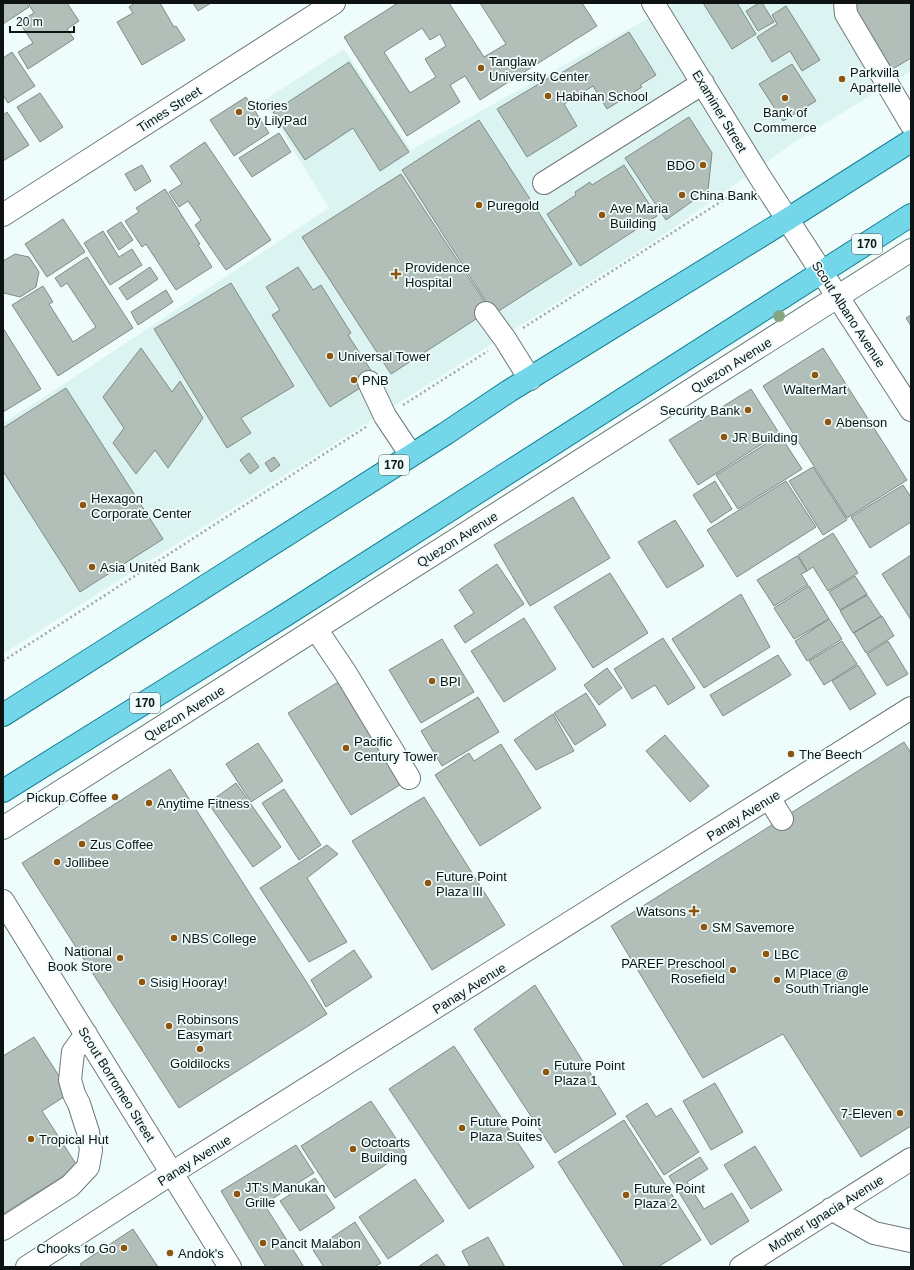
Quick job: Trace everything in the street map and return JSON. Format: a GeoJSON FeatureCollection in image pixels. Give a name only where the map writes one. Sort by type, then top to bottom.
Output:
{"type":"FeatureCollection","features":[{"type":"Feature","properties":{"kind":"main road","name":"170"},"geometry":{"type":"LineString","coordinates":[[3,715],[530,379],[911,141]]}},
{"type":"Feature","properties":{"kind":"main road","name":"170"},"geometry":{"type":"LineString","coordinates":[[3,791],[287,614],[911,215]]}},
{"type":"Feature","properties":{"kind":"street","name":"Times Street"},"geometry":{"type":"LineString","coordinates":[[3,215],[334,3]]}},
{"type":"Feature","properties":{"kind":"street","name":"Examiner Street"},"geometry":{"type":"LineString","coordinates":[[653,3],[760,177],[788,219]]}},
{"type":"Feature","properties":{"kind":"street"},"geometry":{"type":"LineString","coordinates":[[845,3],[846,14],[911,124]]}},
{"type":"Feature","properties":{"kind":"street"},"geometry":{"type":"LineString","coordinates":[[544,182],[703,83]]}},
{"type":"Feature","properties":{"kind":"street","name":"Scout Albano Avenue"},"geometry":{"type":"LineString","coordinates":[[788,219],[911,410]]}},
{"type":"Feature","properties":{"kind":"street","name":"Quezon Avenue"},"geometry":{"type":"LineString","coordinates":[[3,828],[911,250]]}},
{"type":"Feature","properties":{"kind":"street"},"geometry":{"type":"LineString","coordinates":[[486,313],[505,339],[530,379]]}},
{"type":"Feature","properties":{"kind":"street"},"geometry":{"type":"LineString","coordinates":[[369,382],[385,416],[411,455]]}},
{"type":"Feature","properties":{"kind":"street"},"geometry":{"type":"LineString","coordinates":[[316,629],[345,672],[409,778]]}},
{"type":"Feature","properties":{"kind":"street","name":"Panay Avenue"},"geometry":{"type":"LineString","coordinates":[[27,1267],[172,1173],[911,708]]}},
{"type":"Feature","properties":{"kind":"street"},"geometry":{"type":"LineString","coordinates":[[769,798],[782,818]]}},
{"type":"Feature","properties":{"kind":"street","name":"Scout Borromeo Street"},"geometry":{"type":"LineString","coordinates":[[3,901],[230,1267]]}},
{"type":"Feature","properties":{"kind":"street"},"geometry":{"type":"LineString","coordinates":[[3,1229],[70,1186],[88,1166],[91,1150],[88,1132],[70,1080],[73,1052],[86,1034]]}},
{"type":"Feature","properties":{"kind":"street","name":"Mother Ignacia Avenue"},"geometry":{"type":"LineString","coordinates":[[740,1267],[911,1159]]}},
{"type":"Feature","properties":{"kind":"street"},"geometry":{"type":"LineString","coordinates":[[831,1209],[874,1233],[911,1241]]}},
{"type":"Feature","properties":{"kind":"shaded area"},"geometry":{"type":"Polygon","coordinates":[[[676,3],[911,3],[911,71],[796,141],[665,234],[3,654],[3,423],[329,208],[263,101],[344,49],[411,150],[676,3]]]}},
{"type":"Feature","properties":{"kind":"building"},"geometry":{"type":"Polygon","coordinates":[[[3,3],[26,3],[29,7],[3,24],[3,3]]]}},
{"type":"Feature","properties":{"kind":"building"},"geometry":{"type":"Polygon","coordinates":[[[28,3],[67,3],[79,21],[67,29],[74,39],[28,69],[18,52],[33,43],[19,22],[34,13],[28,3]]]}},
{"type":"Feature","properties":{"kind":"building"},"geometry":{"type":"Polygon","coordinates":[[[135,3],[160,3],[174,27],[176,26],[185,40],[142,65],[117,22],[133,13],[129,7],[135,3]]]}},
{"type":"Feature","properties":{"kind":"building"},"geometry":{"type":"Polygon","coordinates":[[[193,3],[211,3],[198,11],[193,3]]]}},
{"type":"Feature","properties":{"kind":"building","name":"Tanglaw University Center"},"geometry":{"type":"Polygon","coordinates":[[[398,3],[449,3],[484,57],[506,44],[480,3],[582,3],[597,26],[480,100],[465,76],[450,85],[460,102],[407,136],[344,37],[398,3]],[[422,28],[384,52],[410,93],[436,77],[425,59],[446,46],[440,34],[430,40],[422,28]]]}},
{"type":"Feature","properties":{"kind":"building"},"geometry":{"type":"Polygon","coordinates":[[[703,3],[737,3],[756,34],[732,49],[703,3]]]}},
{"type":"Feature","properties":{"kind":"building"},"geometry":{"type":"Polygon","coordinates":[[[759,3],[762,3],[774,22],[758,31],[746,11],[759,3]]]}},
{"type":"Feature","properties":{"kind":"building"},"geometry":{"type":"Polygon","coordinates":[[[855,3],[911,3],[911,58],[886,73],[848,8],[855,3]]]}},
{"type":"Feature","properties":{"kind":"building"},"geometry":{"type":"Polygon","coordinates":[[[786,6],[820,60],[802,71],[790,51],[772,62],[757,37],[777,24],[772,15],[786,6]]]}},
{"type":"Feature","properties":{"kind":"building","name":"Habihan School"},"geometry":{"type":"Polygon","coordinates":[[[629,32],[656,75],[640,85],[642,87],[607,109],[593,86],[564,104],[577,126],[527,157],[497,109],[552,76],[553,78],[629,32]]]}},
{"type":"Feature","properties":{"kind":"building"},"geometry":{"type":"Polygon","coordinates":[[[12,52],[35,86],[8,103],[3,95],[3,58],[12,52]]]}},
{"type":"Feature","properties":{"kind":"building"},"geometry":{"type":"Polygon","coordinates":[[[349,62],[409,152],[380,171],[353,128],[305,160],[273,112],[349,62]]]}},
{"type":"Feature","properties":{"kind":"building"},"geometry":{"type":"Polygon","coordinates":[[[792,64],[816,101],[783,121],[759,84],[792,64]]]}},
{"type":"Feature","properties":{"kind":"building"},"geometry":{"type":"Polygon","coordinates":[[[40,93],[63,127],[40,142],[17,107],[40,93]]]}},
{"type":"Feature","properties":{"kind":"building"},"geometry":{"type":"Polygon","coordinates":[[[246,97],[269,133],[234,156],[210,120],[246,97]]]}},
{"type":"Feature","properties":{"kind":"building"},"geometry":{"type":"Polygon","coordinates":[[[7,112],[29,145],[3,161],[3,115],[7,112]]]}},
{"type":"Feature","properties":{"kind":"building"},"geometry":{"type":"Polygon","coordinates":[[[689,117],[712,153],[708,190],[666,220],[625,158],[689,117]]]}},
{"type":"Feature","properties":{"kind":"building","name":"Puregold"},"geometry":{"type":"Polygon","coordinates":[[[479,120],[572,264],[494,314],[402,170],[479,120]]]}},
{"type":"Feature","properties":{"kind":"building"},"geometry":{"type":"Polygon","coordinates":[[[279,133],[291,152],[252,177],[239,158],[279,133]]]}},
{"type":"Feature","properties":{"kind":"building"},"geometry":{"type":"Polygon","coordinates":[[[205,142],[271,240],[226,270],[195,225],[201,220],[188,201],[179,207],[169,192],[182,184],[170,166],[205,142]]]}},
{"type":"Feature","properties":{"kind":"building"},"geometry":{"type":"Polygon","coordinates":[[[142,165],[151,181],[135,191],[125,174],[142,165]]]}},
{"type":"Feature","properties":{"kind":"building","name":"Ave Maria Building"},"geometry":{"type":"Polygon","coordinates":[[[624,165],[657,216],[580,266],[547,214],[576,195],[575,192],[590,182],[592,185],[624,165]]]}},
{"type":"Feature","properties":{"kind":"building","name":"Providence Hospital"},"geometry":{"type":"Polygon","coordinates":[[[401,174],[490,310],[391,374],[302,237],[401,174]]]}},
{"type":"Feature","properties":{"kind":"building"},"geometry":{"type":"Polygon","coordinates":[[[165,189],[200,244],[198,245],[212,267],[176,290],[146,244],[142,247],[125,221],[139,212],[136,208],[165,189]]]}},
{"type":"Feature","properties":{"kind":"building"},"geometry":{"type":"Polygon","coordinates":[[[63,219],[85,252],[47,277],[25,244],[63,219]]]}},
{"type":"Feature","properties":{"kind":"building"},"geometry":{"type":"Polygon","coordinates":[[[121,222],[133,240],[119,250],[107,231],[121,222]]]}},
{"type":"Feature","properties":{"kind":"building"},"geometry":{"type":"Polygon","coordinates":[[[103,231],[119,257],[132,249],[142,265],[110,285],[84,243],[103,231]]]}},
{"type":"Feature","properties":{"kind":"building"},"geometry":{"type":"Polygon","coordinates":[[[15,254],[29,257],[39,272],[36,287],[20,297],[4,293],[3,291],[3,261],[15,254]]]}},
{"type":"Feature","properties":{"kind":"building"},"geometry":{"type":"Polygon","coordinates":[[[87,257],[133,328],[58,376],[12,305],[43,286],[53,302],[49,304],[73,342],[96,327],[67,283],[61,287],[55,278],[87,257]]]}},
{"type":"Feature","properties":{"kind":"building"},"geometry":{"type":"Polygon","coordinates":[[[150,267],[158,279],[127,300],[119,288],[150,267]]]}},
{"type":"Feature","properties":{"kind":"building","name":"Universal Tower"},"geometry":{"type":"Polygon","coordinates":[[[298,267],[313,290],[321,285],[351,333],[348,335],[376,378],[330,407],[272,315],[280,310],[266,287],[298,267]]]}},
{"type":"Feature","properties":{"kind":"building"},"geometry":{"type":"Polygon","coordinates":[[[231,283],[294,386],[241,418],[251,433],[227,448],[154,329],[231,283]]]}},
{"type":"Feature","properties":{"kind":"building"},"geometry":{"type":"Polygon","coordinates":[[[166,290],[173,302],[138,325],[131,312],[166,290]]]}},
{"type":"Feature","properties":{"kind":"building"},"geometry":{"type":"Polygon","coordinates":[[[911,315],[911,326],[906,318],[911,315]]]}},
{"type":"Feature","properties":{"kind":"building"},"geometry":{"type":"Polygon","coordinates":[[[3,328],[41,389],[3,412],[3,328]]]}},
{"type":"Feature","properties":{"kind":"building"},"geometry":{"type":"Polygon","coordinates":[[[141,348],[172,392],[180,381],[203,418],[168,468],[155,450],[136,474],[113,443],[124,428],[103,397],[141,348]]]}},
{"type":"Feature","properties":{"kind":"building","name":"Abenson"},"geometry":{"type":"Polygon","coordinates":[[[823,348],[907,480],[847,518],[763,386],[823,348]]]}},
{"type":"Feature","properties":{"kind":"building","name":"Hexagon Corporate Center"},"geometry":{"type":"Polygon","coordinates":[[[66,388],[163,539],[80,592],[3,471],[3,428],[66,388]]]}},
{"type":"Feature","properties":{"kind":"building","name":"JR Building"},"geometry":{"type":"Polygon","coordinates":[[[751,389],[779,433],[698,485],[669,440],[751,389]]]}},
{"type":"Feature","properties":{"kind":"building"},"geometry":{"type":"Polygon","coordinates":[[[780,435],[802,469],[738,509],[716,475],[780,435]]]}},
{"type":"Feature","properties":{"kind":"building"},"geometry":{"type":"Polygon","coordinates":[[[249,453],[259,467],[250,474],[240,460],[249,453]]]}},
{"type":"Feature","properties":{"kind":"building"},"geometry":{"type":"Polygon","coordinates":[[[274,457],[280,465],[271,472],[265,463],[274,457]]]}},
{"type":"Feature","properties":{"kind":"building"},"geometry":{"type":"Polygon","coordinates":[[[813,467],[847,520],[823,535],[789,481],[813,467]]]}},
{"type":"Feature","properties":{"kind":"building"},"geometry":{"type":"Polygon","coordinates":[[[715,481],[732,509],[711,523],[693,495],[715,481]]]}},
{"type":"Feature","properties":{"kind":"building"},"geometry":{"type":"Polygon","coordinates":[[[786,481],[816,527],[737,577],[707,530],[786,481]]]}},
{"type":"Feature","properties":{"kind":"building"},"geometry":{"type":"Polygon","coordinates":[[[903,485],[911,497],[911,522],[870,548],[851,517],[903,485]]]}},
{"type":"Feature","properties":{"kind":"building"},"geometry":{"type":"Polygon","coordinates":[[[573,497],[610,558],[530,606],[494,545],[573,497]]]}},
{"type":"Feature","properties":{"kind":"building"},"geometry":{"type":"Polygon","coordinates":[[[675,520],[704,566],[667,588],[638,542],[675,520]]]}},
{"type":"Feature","properties":{"kind":"building"},"geometry":{"type":"Polygon","coordinates":[[[833,533],[858,573],[828,591],[813,567],[807,571],[798,555],[833,533]]]}},
{"type":"Feature","properties":{"kind":"building"},"geometry":{"type":"Polygon","coordinates":[[[911,555],[911,620],[882,574],[911,555]]]}},
{"type":"Feature","properties":{"kind":"building"},"geometry":{"type":"Polygon","coordinates":[[[797,556],[807,571],[801,574],[808,585],[774,606],[757,580],[797,556]]]}},
{"type":"Feature","properties":{"kind":"building"},"geometry":{"type":"Polygon","coordinates":[[[497,564],[524,604],[465,643],[454,626],[474,613],[459,590],[497,564]]]}},
{"type":"Feature","properties":{"kind":"building"},"geometry":{"type":"Polygon","coordinates":[[[610,573],[648,633],[593,668],[554,607],[610,573]]]}},
{"type":"Feature","properties":{"kind":"building"},"geometry":{"type":"Polygon","coordinates":[[[855,576],[867,594],[840,610],[829,592],[855,576]]]}},
{"type":"Feature","properties":{"kind":"building"},"geometry":{"type":"Polygon","coordinates":[[[809,586],[829,619],[794,639],[774,608],[809,586]]]}},
{"type":"Feature","properties":{"kind":"building"},"geometry":{"type":"Polygon","coordinates":[[[741,594],[770,647],[704,688],[672,639],[741,594]]]}},
{"type":"Feature","properties":{"kind":"building"},"geometry":{"type":"Polygon","coordinates":[[[867,595],[881,616],[853,633],[840,611],[867,595]]]}},
{"type":"Feature","properties":{"kind":"building"},"geometry":{"type":"Polygon","coordinates":[[[882,616],[894,636],[866,653],[854,633],[882,616]]]}},
{"type":"Feature","properties":{"kind":"building"},"geometry":{"type":"Polygon","coordinates":[[[524,618],[556,669],[504,702],[471,651],[524,618]]]}},
{"type":"Feature","properties":{"kind":"building"},"geometry":{"type":"Polygon","coordinates":[[[829,619],[842,639],[807,661],[795,641],[829,619]]]}},
{"type":"Feature","properties":{"kind":"building"},"geometry":{"type":"Polygon","coordinates":[[[663,638],[695,688],[668,705],[655,685],[632,699],[614,669],[663,638]]]}},
{"type":"Feature","properties":{"kind":"building","name":"BPI"},"geometry":{"type":"Polygon","coordinates":[[[442,639],[474,692],[421,723],[389,670],[442,639]]]}},
{"type":"Feature","properties":{"kind":"building"},"geometry":{"type":"Polygon","coordinates":[[[842,641],[857,664],[824,685],[809,661],[842,641]]]}},
{"type":"Feature","properties":{"kind":"building"},"geometry":{"type":"Polygon","coordinates":[[[888,641],[908,674],[887,686],[867,654],[888,641]]]}},
{"type":"Feature","properties":{"kind":"building"},"geometry":{"type":"Polygon","coordinates":[[[778,655],[791,675],[723,716],[710,695],[778,655]]]}},
{"type":"Feature","properties":{"kind":"building"},"geometry":{"type":"Polygon","coordinates":[[[858,665],[876,694],[850,710],[832,681],[858,665]]]}},
{"type":"Feature","properties":{"kind":"building"},"geometry":{"type":"Polygon","coordinates":[[[607,668],[622,688],[599,705],[584,685],[607,668]]]}},
{"type":"Feature","properties":{"kind":"building","name":"Pacific Century Tower"},"geometry":{"type":"Polygon","coordinates":[[[340,681],[403,783],[351,815],[288,713],[340,681]]]}},
{"type":"Feature","properties":{"kind":"building"},"geometry":{"type":"Polygon","coordinates":[[[586,693],[606,725],[575,745],[554,713],[586,693]]]}},
{"type":"Feature","properties":{"kind":"building"},"geometry":{"type":"Polygon","coordinates":[[[478,697],[499,732],[442,766],[421,731],[478,697]]]}},
{"type":"Feature","properties":{"kind":"building"},"geometry":{"type":"Polygon","coordinates":[[[553,714],[574,751],[536,770],[514,740],[553,714]]]}},
{"type":"Feature","properties":{"kind":"building"},"geometry":{"type":"Polygon","coordinates":[[[665,735],[709,786],[690,802],[646,751],[665,735]]]}},
{"type":"Feature","properties":{"kind":"building","name":"M Place @ South Triangle"},"geometry":{"type":"Polygon","coordinates":[[[904,742],[911,753],[911,1126],[861,1157],[783,1034],[703,1078],[611,926],[904,742]]]}},
{"type":"Feature","properties":{"kind":"building"},"geometry":{"type":"Polygon","coordinates":[[[258,743],[283,781],[251,802],[226,764],[258,743]]]}},
{"type":"Feature","properties":{"kind":"building"},"geometry":{"type":"Polygon","coordinates":[[[501,744],[541,808],[480,846],[435,775],[469,753],[474,761],[501,744]]]}},
{"type":"Feature","properties":{"kind":"building","name":"NBS College"},"geometry":{"type":"Polygon","coordinates":[[[170,769],[327,1014],[179,1108],[22,863],[170,769]]]}},
{"type":"Feature","properties":{"kind":"building"},"geometry":{"type":"Polygon","coordinates":[[[236,783],[281,847],[253,867],[208,803],[236,783]]]}},
{"type":"Feature","properties":{"kind":"building"},"geometry":{"type":"Polygon","coordinates":[[[284,789],[321,845],[299,860],[262,803],[284,789]]]}},
{"type":"Feature","properties":{"kind":"building","name":"Future Point Plaza III"},"geometry":{"type":"Polygon","coordinates":[[[424,797],[505,925],[432,970],[352,841],[424,797]]]}},
{"type":"Feature","properties":{"kind":"building"},"geometry":{"type":"Polygon","coordinates":[[[327,845],[338,854],[307,878],[347,942],[309,962],[260,888],[327,845]]]}},
{"type":"Feature","properties":{"kind":"building"},"geometry":{"type":"Polygon","coordinates":[[[354,950],[372,977],[326,1007],[311,980],[354,950]]]}},
{"type":"Feature","properties":{"kind":"building","name":"Future Point Plaza 1"},"geometry":{"type":"Polygon","coordinates":[[[535,985],[616,1114],[555,1153],[474,1029],[535,985]]]}},
{"type":"Feature","properties":{"kind":"building","name":"Tropical Hut"},"geometry":{"type":"Polygon","coordinates":[[[34,1037],[70,1093],[42,1111],[78,1167],[3,1214],[3,1056],[34,1037]]]}},
{"type":"Feature","properties":{"kind":"building","name":"Future Point Plaza Suites"},"geometry":{"type":"Polygon","coordinates":[[[454,1046],[534,1167],[469,1209],[389,1089],[454,1046]]]}},
{"type":"Feature","properties":{"kind":"building"},"geometry":{"type":"Polygon","coordinates":[[[715,1083],[743,1132],[711,1150],[683,1101],[715,1083]]]}},
{"type":"Feature","properties":{"kind":"building","name":"Octoarts Building"},"geometry":{"type":"Polygon","coordinates":[[[371,1101],[405,1152],[335,1198],[301,1146],[371,1101]]]}},
{"type":"Feature","properties":{"kind":"building"},"geometry":{"type":"Polygon","coordinates":[[[647,1103],[656,1117],[671,1108],[699,1152],[664,1175],[626,1116],[647,1103]]]}},
{"type":"Feature","properties":{"kind":"building","name":"Future Point Plaza 2"},"geometry":{"type":"Polygon","coordinates":[[[624,1120],[701,1240],[658,1267],[625,1267],[558,1162],[624,1120]]]}},
{"type":"Feature","properties":{"kind":"building"},"geometry":{"type":"Polygon","coordinates":[[[296,1145],[314,1173],[264,1204],[304,1267],[266,1267],[221,1191],[296,1145]]]}},
{"type":"Feature","properties":{"kind":"building"},"geometry":{"type":"Polygon","coordinates":[[[755,1146],[782,1190],[751,1209],[724,1165],[755,1146]]]}},
{"type":"Feature","properties":{"kind":"building"},"geometry":{"type":"Polygon","coordinates":[[[700,1157],[708,1169],[687,1182],[704,1209],[732,1193],[749,1221],[711,1245],[669,1176],[700,1157]]]}},
{"type":"Feature","properties":{"kind":"building"},"geometry":{"type":"Polygon","coordinates":[[[315,1178],[335,1208],[300,1231],[280,1201],[315,1178]]]}},
{"type":"Feature","properties":{"kind":"building"},"geometry":{"type":"Polygon","coordinates":[[[415,1179],[444,1221],[388,1259],[359,1217],[415,1179]]]}},
{"type":"Feature","properties":{"kind":"building"},"geometry":{"type":"Polygon","coordinates":[[[355,1222],[381,1263],[374,1267],[324,1267],[313,1250],[355,1222]]]}},
{"type":"Feature","properties":{"kind":"building"},"geometry":{"type":"Polygon","coordinates":[[[133,1229],[158,1267],[82,1267],[80,1264],[133,1229]]]}},
{"type":"Feature","properties":{"kind":"building"},"geometry":{"type":"Polygon","coordinates":[[[488,1237],[505,1267],[470,1267],[462,1251],[488,1237]]]}},
{"type":"Feature","properties":{"kind":"building"},"geometry":{"type":"Polygon","coordinates":[[[437,1254],[446,1267],[418,1267],[437,1254]]]}},
{"type":"Feature","properties":{"kind":"place","name":"Tanglaw University Center"},"geometry":{"type":"Point","coordinates":[481,68]}},
{"type":"Feature","properties":{"kind":"place","name":"Parkvilla Apartelle"},"geometry":{"type":"Point","coordinates":[842,79]}},
{"type":"Feature","properties":{"kind":"place","name":"Habihan School"},"geometry":{"type":"Point","coordinates":[548,96]}},
{"type":"Feature","properties":{"kind":"place","name":"Bank of Commerce"},"geometry":{"type":"Point","coordinates":[785,98]}},
{"type":"Feature","properties":{"kind":"place","name":"Stories by LilyPad"},"geometry":{"type":"Point","coordinates":[239,112]}},
{"type":"Feature","properties":{"kind":"place","name":"BDO"},"geometry":{"type":"Point","coordinates":[703,165]}},
{"type":"Feature","properties":{"kind":"place","name":"China Bank"},"geometry":{"type":"Point","coordinates":[682,195]}},
{"type":"Feature","properties":{"kind":"place","name":"Puregold"},"geometry":{"type":"Point","coordinates":[479,205]}},
{"type":"Feature","properties":{"kind":"place","name":"Ave Maria Building"},"geometry":{"type":"Point","coordinates":[602,215]}},
{"type":"Feature","properties":{"kind":"place","name":"Providence Hospital"},"geometry":{"type":"Point","coordinates":[396,274]}},
{"type":"Feature","properties":{"kind":"place","name":"Universal Tower"},"geometry":{"type":"Point","coordinates":[330,356]}},
{"type":"Feature","properties":{"kind":"place","name":"WalterMart"},"geometry":{"type":"Point","coordinates":[815,375]}},
{"type":"Feature","properties":{"kind":"place","name":"PNB"},"geometry":{"type":"Point","coordinates":[354,380]}},
{"type":"Feature","properties":{"kind":"place","name":"Security Bank"},"geometry":{"type":"Point","coordinates":[748,410]}},
{"type":"Feature","properties":{"kind":"place","name":"Abenson"},"geometry":{"type":"Point","coordinates":[828,422]}},
{"type":"Feature","properties":{"kind":"place","name":"JR Building"},"geometry":{"type":"Point","coordinates":[724,437]}},
{"type":"Feature","properties":{"kind":"place","name":"Hexagon Corporate Center"},"geometry":{"type":"Point","coordinates":[83,505]}},
{"type":"Feature","properties":{"kind":"place","name":"Asia United Bank"},"geometry":{"type":"Point","coordinates":[92,567]}},
{"type":"Feature","properties":{"kind":"place","name":"BPI"},"geometry":{"type":"Point","coordinates":[432,681]}},
{"type":"Feature","properties":{"kind":"place","name":"Pacific Century Tower"},"geometry":{"type":"Point","coordinates":[346,748]}},
{"type":"Feature","properties":{"kind":"place","name":"The Beech"},"geometry":{"type":"Point","coordinates":[791,754]}},
{"type":"Feature","properties":{"kind":"place","name":"Pickup Coffee"},"geometry":{"type":"Point","coordinates":[115,797]}},
{"type":"Feature","properties":{"kind":"place","name":"Anytime Fitness"},"geometry":{"type":"Point","coordinates":[149,803]}},
{"type":"Feature","properties":{"kind":"place","name":"Zus Coffee"},"geometry":{"type":"Point","coordinates":[82,844]}},
{"type":"Feature","properties":{"kind":"place","name":"Jollibee"},"geometry":{"type":"Point","coordinates":[57,862]}},
{"type":"Feature","properties":{"kind":"place","name":"Future Point Plaza III"},"geometry":{"type":"Point","coordinates":[428,883]}},
{"type":"Feature","properties":{"kind":"place","name":"Watsons"},"geometry":{"type":"Point","coordinates":[694,911]}},
{"type":"Feature","properties":{"kind":"place","name":"SM Savemore"},"geometry":{"type":"Point","coordinates":[704,927]}},
{"type":"Feature","properties":{"kind":"place","name":"NBS College"},"geometry":{"type":"Point","coordinates":[174,938]}},
{"type":"Feature","properties":{"kind":"place","name":"LBC"},"geometry":{"type":"Point","coordinates":[766,954]}},
{"type":"Feature","properties":{"kind":"place","name":"National Book Store"},"geometry":{"type":"Point","coordinates":[120,958]}},
{"type":"Feature","properties":{"kind":"place","name":"PAREF Preschool Rosefield"},"geometry":{"type":"Point","coordinates":[733,970]}},
{"type":"Feature","properties":{"kind":"place","name":"M Place @ South Triangle"},"geometry":{"type":"Point","coordinates":[777,980]}},
{"type":"Feature","properties":{"kind":"place","name":"Sisig Hooray!"},"geometry":{"type":"Point","coordinates":[142,982]}},
{"type":"Feature","properties":{"kind":"place","name":"Robinsons Easymart"},"geometry":{"type":"Point","coordinates":[169,1026]}},
{"type":"Feature","properties":{"kind":"place","name":"Goldilocks"},"geometry":{"type":"Point","coordinates":[200,1049]}},
{"type":"Feature","properties":{"kind":"place","name":"Future Point Plaza 1"},"geometry":{"type":"Point","coordinates":[546,1072]}},
{"type":"Feature","properties":{"kind":"place","name":"7-Eleven"},"geometry":{"type":"Point","coordinates":[900,1113]}},
{"type":"Feature","properties":{"kind":"place","name":"Future Point Plaza Suites"},"geometry":{"type":"Point","coordinates":[462,1128]}},
{"type":"Feature","properties":{"kind":"place","name":"Tropical Hut"},"geometry":{"type":"Point","coordinates":[31,1139]}},
{"type":"Feature","properties":{"kind":"place","name":"Octoarts Building"},"geometry":{"type":"Point","coordinates":[353,1149]}},
{"type":"Feature","properties":{"kind":"place","name":"JT's Manukan Grille"},"geometry":{"type":"Point","coordinates":[237,1194]}},
{"type":"Feature","properties":{"kind":"place","name":"Future Point Plaza 2"},"geometry":{"type":"Point","coordinates":[626,1195]}},
{"type":"Feature","properties":{"kind":"place","name":"Pancit Malabon"},"geometry":{"type":"Point","coordinates":[263,1243]}},
{"type":"Feature","properties":{"kind":"place","name":"Chooks to Go"},"geometry":{"type":"Point","coordinates":[124,1248]}},
{"type":"Feature","properties":{"kind":"place","name":"Andok's"},"geometry":{"type":"Point","coordinates":[170,1253]}}]}
